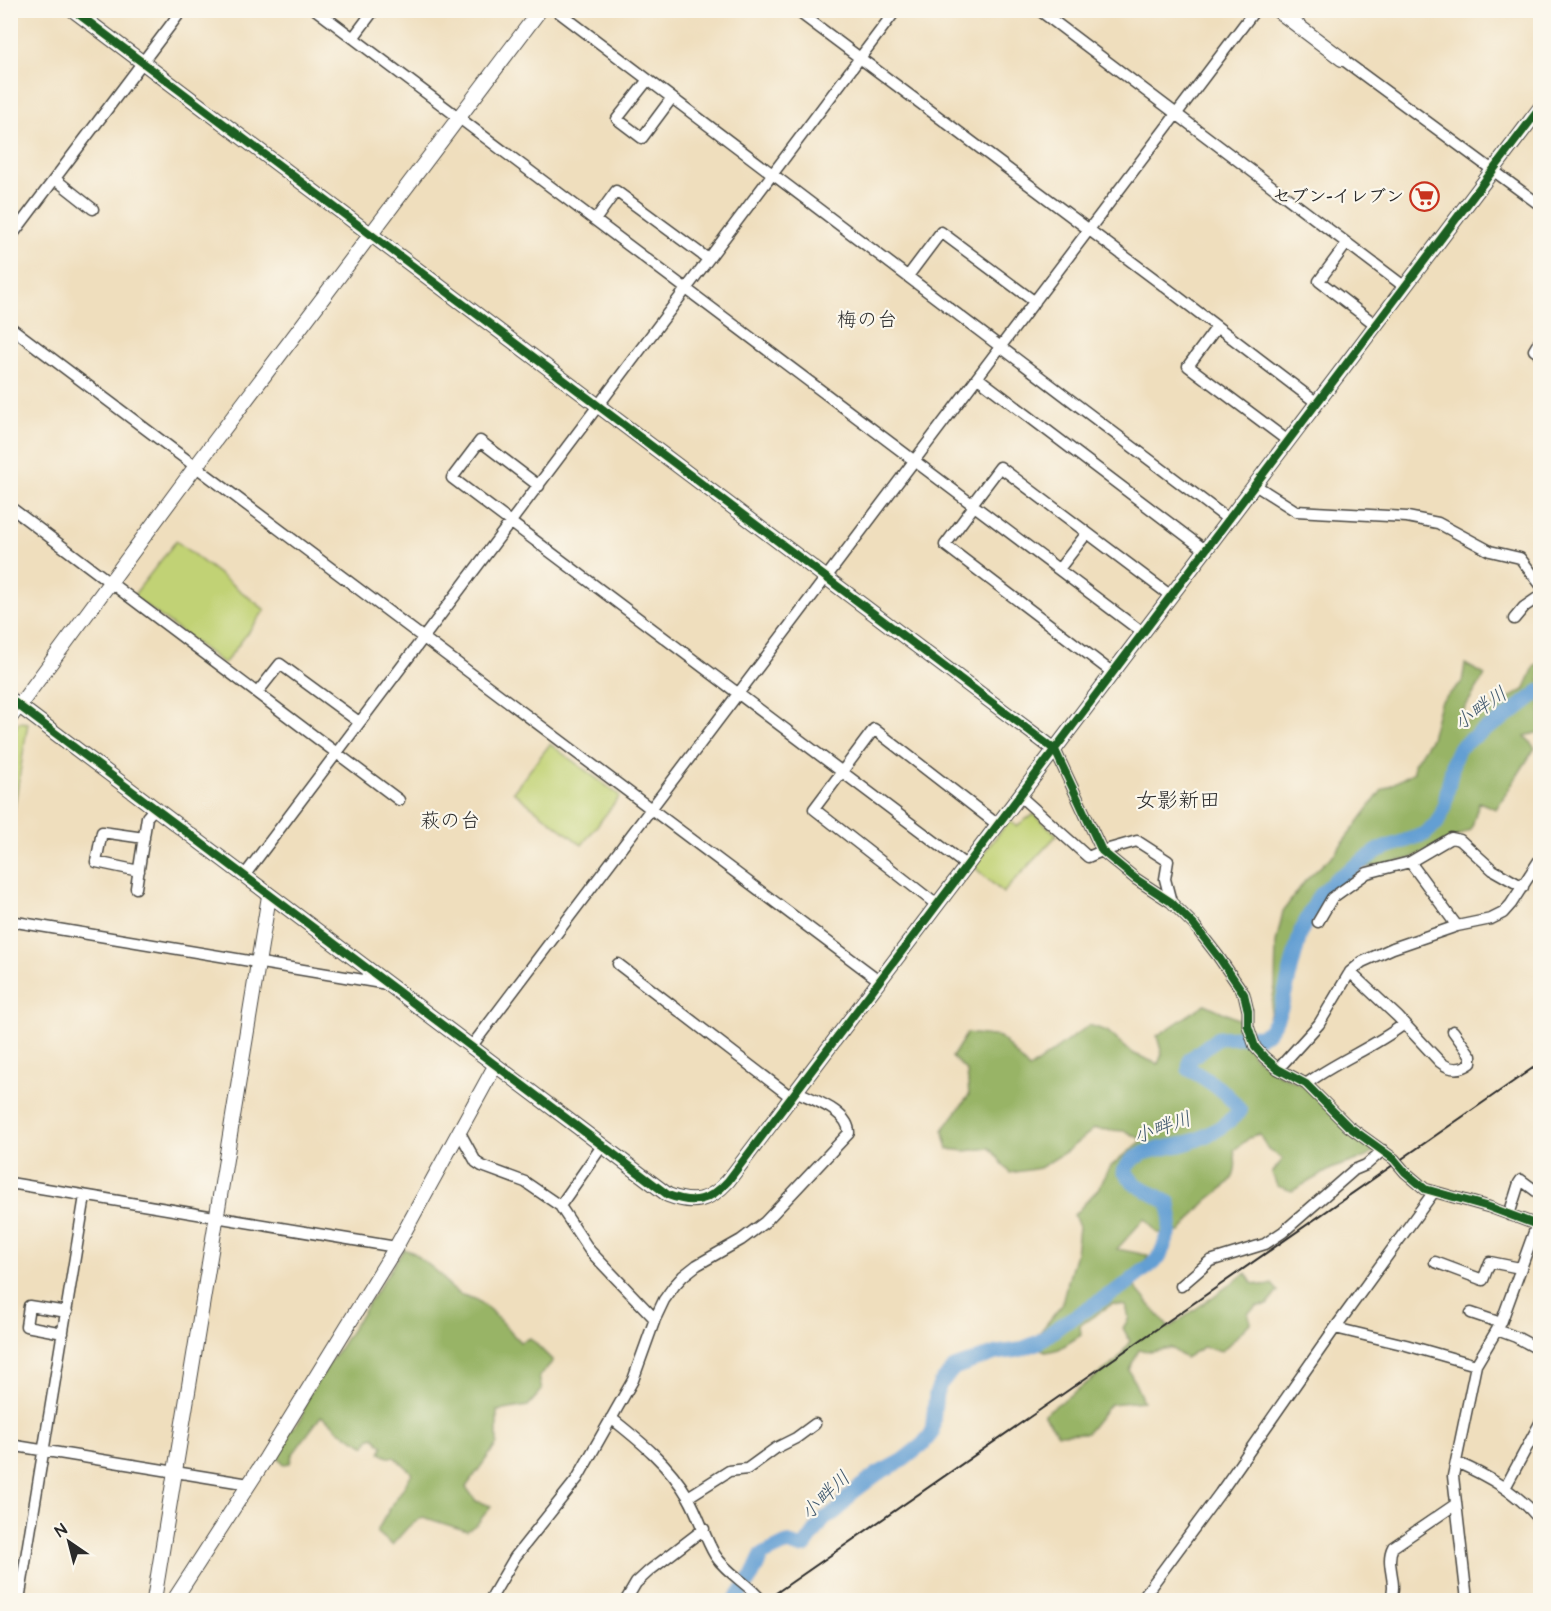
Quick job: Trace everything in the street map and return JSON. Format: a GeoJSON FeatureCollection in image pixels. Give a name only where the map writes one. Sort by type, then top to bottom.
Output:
{"type":"FeatureCollection","features":[{"type":"Feature","properties":{"kind":"street"},"geometry":{"type":"LineString","coordinates":[[74,10],[1055,750],[1102,850],[1136,879],[1171,902],[1194,925],[1244,994],[1254,1046],[1264,1057],[1278,1069],[1306,1084],[1348,1126],[1394,1159],[1416,1182],[1433,1192],[1539,1225],[1520,1268],[1499,1326],[1476,1365],[1455,1462],[1453,1476],[1467,1600]]}},
{"type":"Feature","properties":{"kind":"street"},"geometry":{"type":"LineString","coordinates":[[10,238],[182,10]]}},
{"type":"Feature","properties":{"kind":"street"},"geometry":{"type":"LineString","coordinates":[[316,10],[1143,633]]}},
{"type":"Feature","properties":{"kind":"street"},"geometry":{"type":"LineString","coordinates":[[353,38],[374,10]]}},
{"type":"Feature","properties":{"kind":"street"},"geometry":{"type":"LineString","coordinates":[[10,718],[15,702],[110,582],[540,10]]}},
{"type":"Feature","properties":{"kind":"street"},"geometry":{"type":"LineString","coordinates":[[556,10],[1229,520]]}},
{"type":"Feature","properties":{"kind":"street"},"geometry":{"type":"LineString","coordinates":[[796,10],[1317,403]]}},
{"type":"Feature","properties":{"kind":"street"},"geometry":{"type":"LineString","coordinates":[[244,876],[896,10]]}},
{"type":"Feature","properties":{"kind":"street"},"geometry":{"type":"LineString","coordinates":[[1039,10],[1405,287]]}},
{"type":"Feature","properties":{"kind":"street"},"geometry":{"type":"LineString","coordinates":[[471,1047],[1255,10]]}},
{"type":"Feature","properties":{"kind":"street"},"geometry":{"type":"LineString","coordinates":[[1277,10],[1492,171],[1540,204]]}},
{"type":"Feature","properties":{"kind":"street"},"geometry":{"type":"LineString","coordinates":[[647,81],[617,119],[642,138],[671,99]]}},
{"type":"Feature","properties":{"kind":"street"},"geometry":{"type":"LineString","coordinates":[[15,702],[668,1195],[683,1201],[704,1198],[721,1189],[728,1181],[1492,171],[1536,124],[1540,108]]}},
{"type":"Feature","properties":{"kind":"street"},"geometry":{"type":"LineString","coordinates":[[55,179],[93,209]]}},
{"type":"Feature","properties":{"kind":"street"},"geometry":{"type":"LineString","coordinates":[[595,220],[616,191],[708,259]]}},
{"type":"Feature","properties":{"kind":"street"},"geometry":{"type":"LineString","coordinates":[[908,276],[941,232],[1035,302]]}},
{"type":"Feature","properties":{"kind":"street"},"geometry":{"type":"LineString","coordinates":[[1347,243],[1319,281],[1376,325]]}},
{"type":"Feature","properties":{"kind":"street"},"geometry":{"type":"LineString","coordinates":[[10,327],[880,981]]}},
{"type":"Feature","properties":{"kind":"street"},"geometry":{"type":"LineString","coordinates":[[1217,327],[1188,366],[1288,441]]}},
{"type":"Feature","properties":{"kind":"street"},"geometry":{"type":"LineString","coordinates":[[1540,340],[1534,350],[1540,354]]}},
{"type":"Feature","properties":{"kind":"street"},"geometry":{"type":"LineString","coordinates":[[978,378],[1205,550]]}},
{"type":"Feature","properties":{"kind":"street"},"geometry":{"type":"LineString","coordinates":[[539,486],[480,441],[452,478],[966,866]]}},
{"type":"Feature","properties":{"kind":"street"},"geometry":{"type":"LineString","coordinates":[[1113,673],[945,545],[1000,467],[1171,596]]}},
{"type":"Feature","properties":{"kind":"street"},"geometry":{"type":"LineString","coordinates":[[1255,485],[1296,512],[1407,517],[1438,523],[1490,551],[1520,558],[1540,584]]}},
{"type":"Feature","properties":{"kind":"street"},"geometry":{"type":"LineString","coordinates":[[10,507],[399,800]]}},
{"type":"Feature","properties":{"kind":"street"},"geometry":{"type":"LineString","coordinates":[[1059,569],[1087,533]]}},
{"type":"Feature","properties":{"kind":"street"},"geometry":{"type":"LineString","coordinates":[[1514,619],[1524,607],[1540,596]]}},
{"type":"Feature","properties":{"kind":"street"},"geometry":{"type":"LineString","coordinates":[[257,693],[280,664],[359,722]]}},
{"type":"Feature","properties":{"kind":"street"},"geometry":{"type":"LineString","coordinates":[[937,904],[814,809],[874,729],[998,825]]}},
{"type":"Feature","properties":{"kind":"street"},"geometry":{"type":"LineString","coordinates":[[1020,796],[1088,857],[1102,850],[1137,841],[1168,861],[1165,879],[1171,902]]}},
{"type":"Feature","properties":{"kind":"street"},"geometry":{"type":"LineString","coordinates":[[136,888],[147,818],[155,808]]}},
{"type":"Feature","properties":{"kind":"street"},"geometry":{"type":"LineString","coordinates":[[139,871],[96,862],[102,832],[144,838]]}},
{"type":"Feature","properties":{"kind":"street"},"geometry":{"type":"LineString","coordinates":[[1318,922],[1332,898],[1367,873],[1410,862],[1451,838],[1460,840],[1493,870],[1523,887]]}},
{"type":"Feature","properties":{"kind":"street"},"geometry":{"type":"LineString","coordinates":[[1278,1069],[1318,1024],[1350,972],[1362,962],[1393,948],[1457,926],[1491,919],[1503,913],[1523,887],[1540,859]]}},
{"type":"Feature","properties":{"kind":"street"},"geometry":{"type":"LineString","coordinates":[[1410,862],[1457,926]]}},
{"type":"Feature","properties":{"kind":"street"},"geometry":{"type":"LineString","coordinates":[[154,1600],[177,1472],[269,896]]}},
{"type":"Feature","properties":{"kind":"street"},"geometry":{"type":"LineString","coordinates":[[10,921],[391,985]]}},
{"type":"Feature","properties":{"kind":"street"},"geometry":{"type":"LineString","coordinates":[[490,1600],[515,1557],[577,1479],[633,1380],[664,1300],[683,1276],[697,1265],[765,1222],[849,1133],[849,1127],[838,1114],[794,1094],[618,964]]}},
{"type":"Feature","properties":{"kind":"street"},"geometry":{"type":"LineString","coordinates":[[1350,972],[1440,1062],[1448,1068],[1458,1069],[1471,1063],[1471,1056],[1453,1031]]}},
{"type":"Feature","properties":{"kind":"street"},"geometry":{"type":"LineString","coordinates":[[1306,1084],[1326,1068],[1387,1037],[1404,1024]]}},
{"type":"Feature","properties":{"kind":"street"},"geometry":{"type":"LineString","coordinates":[[174,1600],[396,1247],[495,1066]]}},
{"type":"Feature","properties":{"kind":"street"},"geometry":{"type":"LineString","coordinates":[[459,1131],[476,1162],[525,1182],[560,1206],[590,1251],[655,1320]]}},
{"type":"Feature","properties":{"kind":"street"},"geometry":{"type":"LineString","coordinates":[[560,1206],[602,1146]]}},
{"type":"Feature","properties":{"kind":"street"},"geometry":{"type":"LineString","coordinates":[[1181,1286],[1210,1261],[1265,1244],[1274,1238],[1354,1170],[1366,1165],[1383,1150]]}},
{"type":"Feature","properties":{"kind":"street"},"geometry":{"type":"LineString","coordinates":[[1505,1216],[1521,1180],[1540,1194]]}},
{"type":"Feature","properties":{"kind":"street"},"geometry":{"type":"LineString","coordinates":[[10,1184],[396,1247]]}},
{"type":"Feature","properties":{"kind":"street"},"geometry":{"type":"LineString","coordinates":[[1141,1600],[1220,1493],[1433,1192]]}},
{"type":"Feature","properties":{"kind":"street"},"geometry":{"type":"LineString","coordinates":[[19,1600],[85,1196]]}},
{"type":"Feature","properties":{"kind":"street"},"geometry":{"type":"LineString","coordinates":[[1435,1262],[1483,1280],[1490,1262],[1520,1268]]}},
{"type":"Feature","properties":{"kind":"street"},"geometry":{"type":"LineString","coordinates":[[63,1333],[26,1326],[29,1306],[67,1312]]}},
{"type":"Feature","properties":{"kind":"street"},"geometry":{"type":"LineString","coordinates":[[1471,1313],[1540,1350]]}},
{"type":"Feature","properties":{"kind":"street"},"geometry":{"type":"LineString","coordinates":[[1335,1328],[1476,1365]]}},
{"type":"Feature","properties":{"kind":"street"},"geometry":{"type":"LineString","coordinates":[[611,1418],[668,1468],[688,1497],[716,1556],[727,1570],[761,1600]]}},
{"type":"Feature","properties":{"kind":"street"},"geometry":{"type":"LineString","coordinates":[[1505,1488],[1540,1424]]}},
{"type":"Feature","properties":{"kind":"street"},"geometry":{"type":"LineString","coordinates":[[688,1497],[729,1471],[747,1469],[776,1448],[815,1425]]}},
{"type":"Feature","properties":{"kind":"street"},"geometry":{"type":"LineString","coordinates":[[10,1445],[249,1484]]}},
{"type":"Feature","properties":{"kind":"street"},"geometry":{"type":"LineString","coordinates":[[1455,1462],[1505,1488],[1529,1506],[1540,1520]]}},
{"type":"Feature","properties":{"kind":"street"},"geometry":{"type":"LineString","coordinates":[[1390,1600],[1394,1593],[1389,1554],[1393,1547],[1456,1504]]}},
{"type":"Feature","properties":{"kind":"street"},"geometry":{"type":"LineString","coordinates":[[626,1600],[636,1583],[648,1571],[704,1529]]}},
{"type":"Feature","properties":{"kind":"green space"},"geometry":{"type":"Polygon","coordinates":[[[176,541],[265,610],[224,664],[133,596],[176,541]]]}},
{"type":"Feature","properties":{"kind":"green space"},"geometry":{"type":"Polygon","coordinates":[[[1540,663],[1540,732],[1525,736],[1535,748],[1496,809],[1479,802],[1471,830],[1409,859],[1365,868],[1326,897],[1291,960],[1281,995],[1269,1020],[1275,986],[1276,943],[1283,911],[1305,881],[1335,853],[1382,790],[1414,772],[1414,764],[1431,738],[1440,703],[1462,682],[1465,664],[1485,675],[1464,709],[1462,724],[1524,690],[1535,665],[1540,663]]]}},
{"type":"Feature","properties":{"kind":"green space"},"geometry":{"type":"Polygon","coordinates":[[[19,722],[28,723],[11,828],[11,736],[19,722]]]}},
{"type":"Feature","properties":{"kind":"green space"},"geometry":{"type":"Polygon","coordinates":[[[550,744],[620,796],[582,845],[513,792],[550,744]]]}},
{"type":"Feature","properties":{"kind":"green space"},"geometry":{"type":"Polygon","coordinates":[[[1034,814],[1057,835],[1003,893],[973,866],[1009,821],[1016,826],[1034,814]]]}},
{"type":"Feature","properties":{"kind":"green space"},"geometry":{"type":"Polygon","coordinates":[[[1205,1004],[1240,1020],[1253,1055],[1276,1073],[1306,1087],[1375,1151],[1366,1157],[1333,1168],[1292,1191],[1277,1186],[1272,1173],[1283,1159],[1268,1149],[1259,1134],[1252,1136],[1234,1150],[1235,1168],[1231,1180],[1204,1204],[1180,1232],[1157,1233],[1145,1218],[1117,1249],[1148,1255],[1134,1286],[1169,1328],[1246,1273],[1252,1283],[1265,1286],[1272,1284],[1278,1291],[1267,1305],[1257,1306],[1248,1313],[1251,1322],[1222,1351],[1203,1347],[1185,1358],[1171,1348],[1139,1350],[1129,1370],[1143,1401],[1110,1404],[1087,1433],[1058,1434],[1044,1414],[1117,1361],[1130,1341],[1123,1328],[1129,1318],[1126,1306],[1112,1304],[1080,1325],[1081,1335],[1059,1349],[1047,1352],[1039,1348],[1036,1337],[1061,1306],[1076,1253],[1079,1227],[1074,1215],[1098,1189],[1111,1166],[1143,1140],[1125,1131],[1094,1129],[1067,1151],[1040,1168],[1010,1173],[990,1148],[965,1151],[948,1149],[943,1130],[969,1095],[967,1071],[952,1057],[967,1033],[1000,1037],[1029,1069],[1089,1025],[1107,1031],[1132,1053],[1158,1064],[1162,1054],[1157,1036],[1205,1004]]]}},
{"type":"Feature","properties":{"kind":"green space"},"geometry":{"type":"Polygon","coordinates":[[[404,1249],[414,1253],[441,1275],[459,1294],[475,1299],[490,1310],[520,1342],[530,1338],[553,1361],[539,1377],[542,1390],[528,1406],[497,1411],[497,1444],[466,1487],[476,1501],[491,1506],[478,1523],[467,1531],[423,1517],[408,1527],[392,1545],[377,1532],[412,1473],[394,1457],[380,1453],[383,1446],[374,1437],[369,1439],[366,1446],[339,1431],[321,1416],[292,1455],[290,1463],[284,1464],[275,1453],[287,1434],[302,1418],[306,1399],[404,1249]]]}},
{"type":"Feature","properties":{"kind":"waterway","name":"小畔川"},"geometry":{"type":"LineString","coordinates":[[735,1600],[752,1576],[762,1555],[787,1543],[799,1547],[805,1546],[824,1519],[836,1512],[852,1493],[922,1445],[932,1433],[936,1394],[940,1384],[954,1368],[996,1353],[1019,1350],[1039,1342],[1061,1325],[1128,1283],[1159,1258],[1169,1234],[1171,1217],[1169,1203],[1135,1184],[1124,1171],[1129,1163],[1143,1153],[1202,1138],[1222,1126],[1240,1111],[1224,1092],[1189,1069],[1190,1059],[1218,1038],[1260,1036],[1268,1032],[1281,1008],[1301,931],[1318,898],[1336,879],[1379,850],[1425,834],[1437,823],[1443,811],[1454,759],[1459,748],[1540,691]]}},
{"type":"Feature","properties":{"kind":"railway"},"geometry":{"type":"LineString","coordinates":[[766,1600],[1540,1063]]}},
{"type":"Feature","properties":{"kind":"cycle path"},"geometry":{"type":"LineString","coordinates":[[73,10],[1055,750],[1102,851],[1136,879],[1171,902],[1194,925],[1244,994],[1248,1011],[1248,1026],[1255,1047],[1264,1057],[1278,1069],[1306,1084],[1348,1126],[1394,1159],[1425,1189],[1489,1207],[1540,1226]]}},
{"type":"Feature","properties":{"kind":"cycle path"},"geometry":{"type":"LineString","coordinates":[[10,699],[668,1195],[686,1200],[708,1197],[728,1181],[1540,108]]}},
{"type":"Feature","properties":{"kind":"place","name":"セブン-イレブン"},"geometry":{"type":"Point","coordinates":[1425,196]}},
{"type":"Feature","properties":{"kind":"district","name":"梅の台"},"geometry":{"type":"Point","coordinates":[867,319]}},
{"type":"Feature","properties":{"kind":"district","name":"女影新田"},"geometry":{"type":"Point","coordinates":[1178,800]}},
{"type":"Feature","properties":{"kind":"district","name":"萩の台"},"geometry":{"type":"Point","coordinates":[450,820]}}]}
